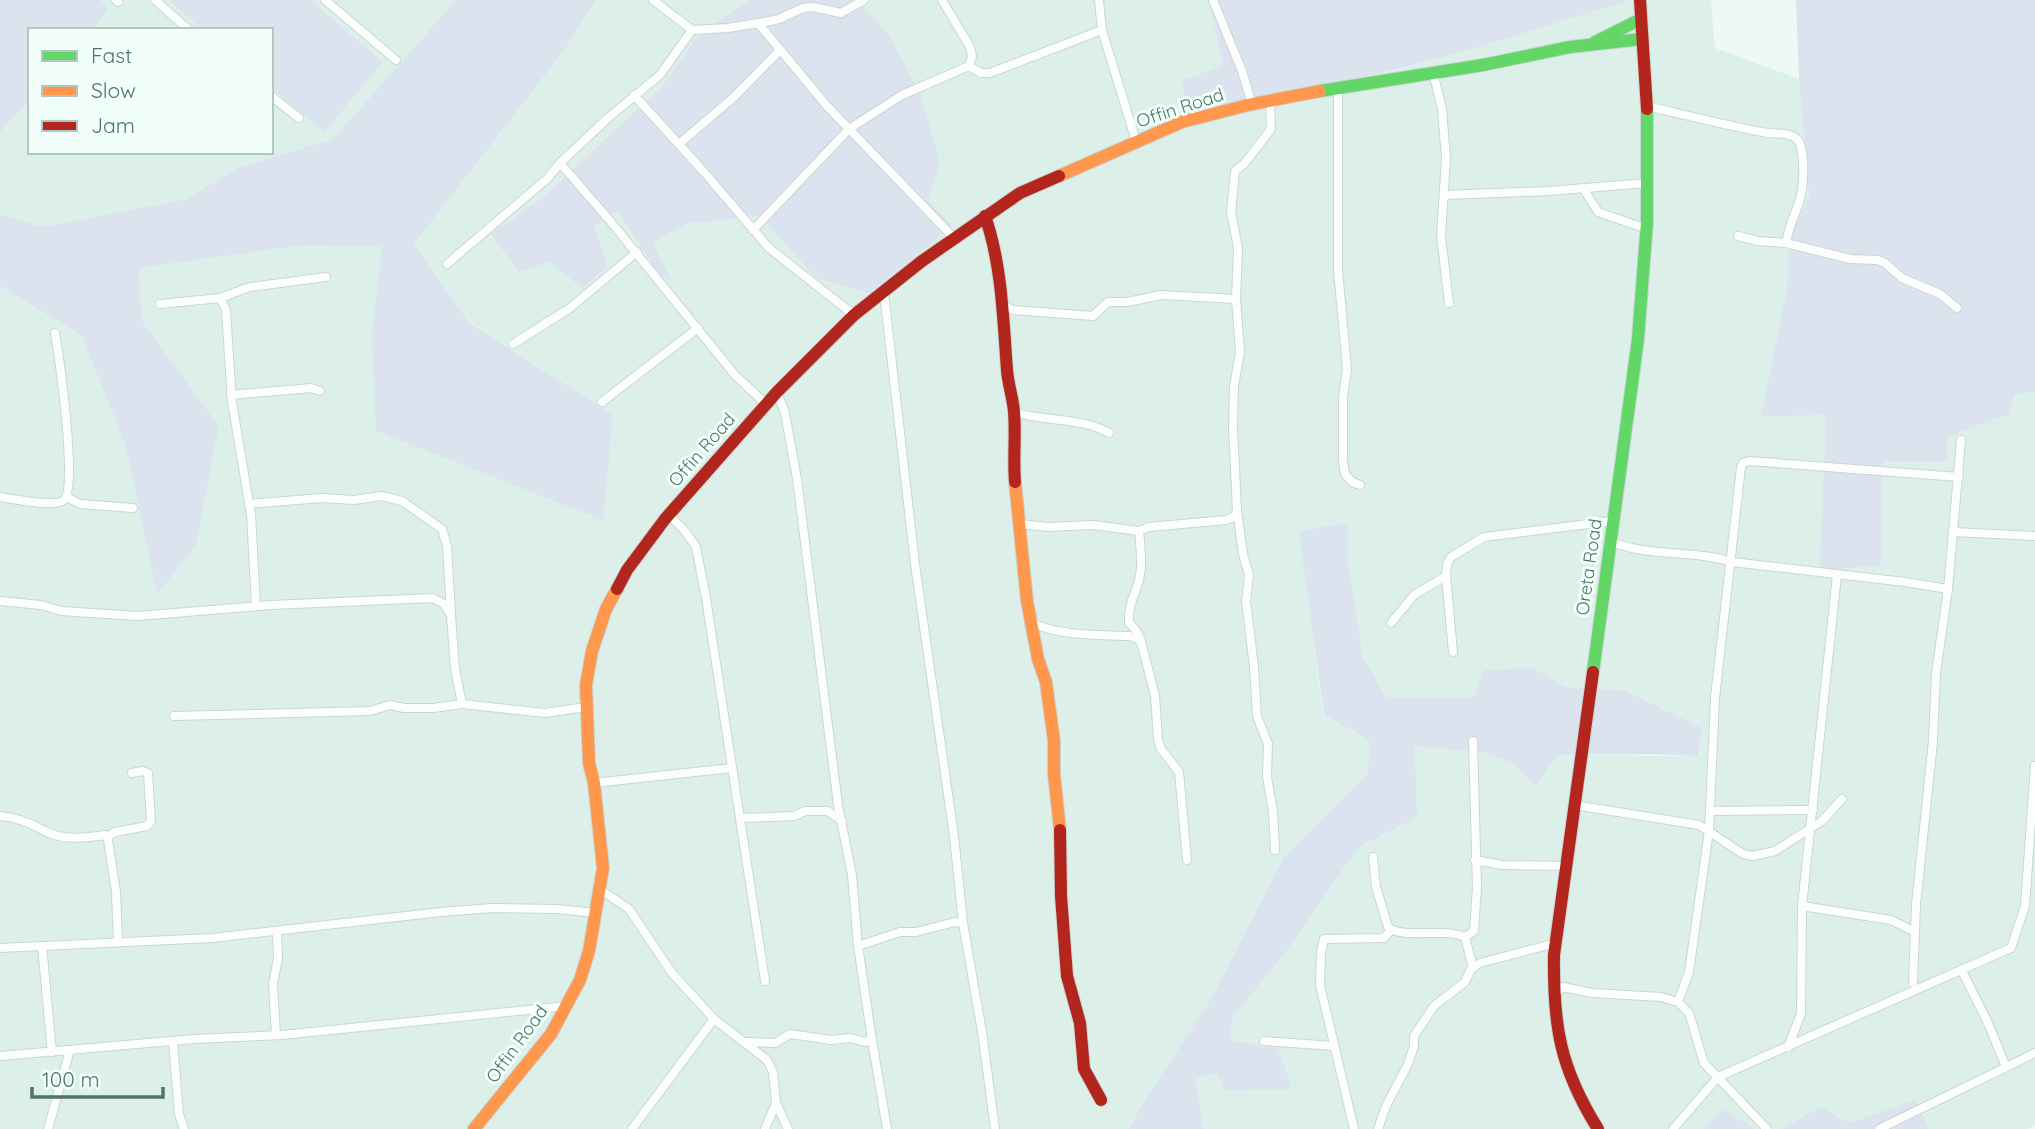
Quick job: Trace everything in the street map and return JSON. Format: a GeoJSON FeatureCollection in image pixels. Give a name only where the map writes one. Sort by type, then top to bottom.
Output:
{"type":"FeatureCollection","features":[{"type":"Feature","properties":{"kind":"street"},"geometry":{"type":"LineString","coordinates":[[155,0],[187,28]]}},
{"type":"Feature","properties":{"kind":"street"},"geometry":{"type":"LineString","coordinates":[[325,0],[396,60]]}},
{"type":"Feature","properties":{"kind":"street"},"geometry":{"type":"LineString","coordinates":[[653,0],[692,30],[728,28],[779,19],[803,8],[813,7],[841,13],[864,0]]}},
{"type":"Feature","properties":{"kind":"street"},"geometry":{"type":"LineString","coordinates":[[753,230],[849,129],[902,95],[969,66],[972,56],[970,47],[942,0]]}},
{"type":"Feature","properties":{"kind":"street"},"geometry":{"type":"LineString","coordinates":[[1099,0],[1102,30],[1136,141]]}},
{"type":"Feature","properties":{"kind":"street"},"geometry":{"type":"LineString","coordinates":[[1213,0],[1242,71],[1252,104]]}},
{"type":"Feature","properties":{"kind":"street","name":"Oreta Road"},"geometry":{"type":"LineString","coordinates":[[1598,1129],[1585,1110],[1565,1063],[1554,1014],[1554,996],[1556,943],[1638,339],[1647,229],[1647,106],[1640,0]]}},
{"type":"Feature","properties":{"kind":"street"},"geometry":{"type":"LineString","coordinates":[[1591,44],[1641,19]]}},
{"type":"Feature","properties":{"kind":"street"},"geometry":{"type":"LineString","coordinates":[[758,23],[849,129],[954,238]]}},
{"type":"Feature","properties":{"kind":"street"},"geometry":{"type":"LineString","coordinates":[[447,264],[548,178],[559,163],[660,75],[692,30]]}},
{"type":"Feature","properties":{"kind":"street"},"geometry":{"type":"LineString","coordinates":[[969,66],[981,73],[990,73],[1102,30]]}},
{"type":"Feature","properties":{"kind":"street"},"geometry":{"type":"LineString","coordinates":[[1591,44],[1642,40]]}},
{"type":"Feature","properties":{"kind":"street","name":"Offin Road"},"geometry":{"type":"LineString","coordinates":[[475,1129],[538,1052],[567,1006],[583,970],[601,890],[603,868],[594,783],[589,763],[586,685],[592,651],[606,609],[627,570],[669,514],[777,392],[854,315],[954,238],[1020,193],[1182,122],[1252,104],[1591,44]]}},
{"type":"Feature","properties":{"kind":"street"},"geometry":{"type":"LineString","coordinates":[[679,144],[734,97],[780,50]]}},
{"type":"Feature","properties":{"kind":"street"},"geometry":{"type":"LineString","coordinates":[[1433,72],[1442,109],[1446,158],[1441,236],[1449,303]]}},
{"type":"Feature","properties":{"kind":"street"},"geometry":{"type":"LineString","coordinates":[[1338,88],[1338,271],[1347,369],[1343,397],[1343,461],[1345,474],[1352,482],[1360,485]]}},
{"type":"Feature","properties":{"kind":"street"},"geometry":{"type":"LineString","coordinates":[[634,95],[769,248],[854,315]]}},
{"type":"Feature","properties":{"kind":"street"},"geometry":{"type":"LineString","coordinates":[[273,98],[299,118]]}},
{"type":"Feature","properties":{"kind":"street"},"geometry":{"type":"LineString","coordinates":[[1270,101],[1271,129],[1244,164],[1235,171],[1231,212],[1238,248],[1236,299],[1240,352],[1234,386],[1233,427],[1237,510],[1249,575],[1246,601],[1257,716],[1268,744],[1267,777],[1273,811],[1275,850]]}},
{"type":"Feature","properties":{"kind":"street"},"geometry":{"type":"LineString","coordinates":[[1647,106],[1733,128],[1796,137],[1802,158],[1802,187],[1786,243]]}},
{"type":"Feature","properties":{"kind":"street"},"geometry":{"type":"LineString","coordinates":[[559,163],[637,252],[735,375],[766,404]]}},
{"type":"Feature","properties":{"kind":"street"},"geometry":{"type":"LineString","coordinates":[[1444,195],[1647,183]]}},
{"type":"Feature","properties":{"kind":"street"},"geometry":{"type":"LineString","coordinates":[[1583,188],[1598,212],[1647,229]]}},
{"type":"Feature","properties":{"kind":"street"},"geometry":{"type":"LineString","coordinates":[[985,216],[993,244],[1014,412],[1013,460],[1031,622],[1038,659],[1046,682],[1053,734],[1054,774],[1060,817],[1061,896],[1067,976],[1080,1023],[1084,1069],[1101,1100]]}},
{"type":"Feature","properties":{"kind":"street"},"geometry":{"type":"LineString","coordinates":[[1738,236],[1786,243],[1850,259],[1878,260],[1902,278],[1940,294],[1957,308]]}},
{"type":"Feature","properties":{"kind":"street"},"geometry":{"type":"LineString","coordinates":[[513,344],[570,308],[637,252]]}},
{"type":"Feature","properties":{"kind":"street"},"geometry":{"type":"LineString","coordinates":[[160,304],[220,298],[250,287],[326,277]]}},
{"type":"Feature","properties":{"kind":"street"},"geometry":{"type":"LineString","coordinates":[[884,292],[915,564],[954,836],[963,923],[995,1129]]}},
{"type":"Feature","properties":{"kind":"street"},"geometry":{"type":"LineString","coordinates":[[1001,304],[1013,310],[1093,316],[1108,303],[1128,303],[1153,296],[1236,299]]}},
{"type":"Feature","properties":{"kind":"street"},"geometry":{"type":"LineString","coordinates":[[220,298],[226,310],[231,395],[249,503],[256,607]]}},
{"type":"Feature","properties":{"kind":"street"},"geometry":{"type":"LineString","coordinates":[[601,402],[698,328]]}},
{"type":"Feature","properties":{"kind":"street"},"geometry":{"type":"LineString","coordinates":[[0,497],[53,504],[62,502],[67,497],[69,462],[61,366],[55,333]]}},
{"type":"Feature","properties":{"kind":"street"},"geometry":{"type":"LineString","coordinates":[[231,395],[311,387],[320,391]]}},
{"type":"Feature","properties":{"kind":"street"},"geometry":{"type":"LineString","coordinates":[[777,392],[785,413],[797,479],[838,805],[852,875],[858,946],[887,1129]]}},
{"type":"Feature","properties":{"kind":"street"},"geometry":{"type":"LineString","coordinates":[[1014,412],[1028,417],[1099,427],[1110,433]]}},
{"type":"Feature","properties":{"kind":"street"},"geometry":{"type":"LineString","coordinates":[[1913,983],[1936,673],[1948,589],[1961,440]]}},
{"type":"Feature","properties":{"kind":"street"},"geometry":{"type":"LineString","coordinates":[[1678,1002],[1689,972],[1709,831],[1715,698],[1743,463],[1749,461],[1959,477]]}},
{"type":"Feature","properties":{"kind":"street"},"geometry":{"type":"LineString","coordinates":[[249,503],[322,498],[354,500],[382,496],[401,501],[442,529],[447,546],[454,669],[462,704]]}},
{"type":"Feature","properties":{"kind":"street"},"geometry":{"type":"LineString","coordinates":[[67,497],[80,504],[134,508]]}},
{"type":"Feature","properties":{"kind":"street"},"geometry":{"type":"LineString","coordinates":[[1019,524],[1049,527],[1093,525],[1139,531],[1149,527],[1226,520],[1235,516],[1237,510]]}},
{"type":"Feature","properties":{"kind":"street"},"geometry":{"type":"LineString","coordinates":[[669,514],[696,547],[765,981]]}},
{"type":"Feature","properties":{"kind":"street"},"geometry":{"type":"LineString","coordinates":[[1453,652],[1446,576],[1451,557],[1484,537],[1612,521]]}},
{"type":"Feature","properties":{"kind":"street"},"geometry":{"type":"LineString","coordinates":[[1139,531],[1141,574],[1129,604],[1129,623],[1136,630],[1142,644],[1155,696],[1157,740],[1178,772],[1187,860]]}},
{"type":"Feature","properties":{"kind":"street"},"geometry":{"type":"LineString","coordinates":[[1954,532],[2035,536]]}},
{"type":"Feature","properties":{"kind":"street"},"geometry":{"type":"LineString","coordinates":[[1610,541],[1637,551],[1709,556],[1732,562],[1948,589]]}},
{"type":"Feature","properties":{"kind":"street"},"geometry":{"type":"LineString","coordinates":[[1787,1047],[1801,1014],[1802,906],[1837,575]]}},
{"type":"Feature","properties":{"kind":"street"},"geometry":{"type":"LineString","coordinates":[[1391,623],[1415,595],[1446,576]]}},
{"type":"Feature","properties":{"kind":"street"},"geometry":{"type":"LineString","coordinates":[[0,601],[41,605],[61,611],[138,617],[256,607],[433,598],[444,604],[451,615]]}},
{"type":"Feature","properties":{"kind":"street"},"geometry":{"type":"LineString","coordinates":[[1031,622],[1056,631],[1129,636],[1137,638],[1142,644]]}},
{"type":"Feature","properties":{"kind":"street"},"geometry":{"type":"LineString","coordinates":[[174,716],[370,711],[390,705],[433,708],[462,704],[545,713],[586,707]]}},
{"type":"Feature","properties":{"kind":"street"},"geometry":{"type":"LineString","coordinates":[[1465,937],[1474,931],[1477,887],[1473,741]]}},
{"type":"Feature","properties":{"kind":"street"},"geometry":{"type":"LineString","coordinates":[[1673,1129],[1718,1077],[2011,948],[2025,906],[2035,766]]}},
{"type":"Feature","properties":{"kind":"street"},"geometry":{"type":"LineString","coordinates":[[594,783],[732,768]]}},
{"type":"Feature","properties":{"kind":"street"},"geometry":{"type":"LineString","coordinates":[[107,838],[116,832],[147,827],[151,821],[148,773],[142,771],[132,774]]}},
{"type":"Feature","properties":{"kind":"street"},"geometry":{"type":"LineString","coordinates":[[1574,805],[1699,825],[1743,853],[1762,856],[1775,851],[1829,815],[1842,799]]}},
{"type":"Feature","properties":{"kind":"street"},"geometry":{"type":"LineString","coordinates":[[1710,811],[1813,810]]}},
{"type":"Feature","properties":{"kind":"street"},"geometry":{"type":"LineString","coordinates":[[741,818],[794,816],[805,811],[828,811],[842,822]]}},
{"type":"Feature","properties":{"kind":"street"},"geometry":{"type":"LineString","coordinates":[[0,816],[36,824],[42,830],[66,837],[105,835],[116,892],[118,942]]}},
{"type":"Feature","properties":{"kind":"street"},"geometry":{"type":"LineString","coordinates":[[1373,857],[1376,887],[1386,916],[1384,922],[1391,930],[1444,931],[1465,937],[1473,968]]}},
{"type":"Feature","properties":{"kind":"street"},"geometry":{"type":"LineString","coordinates":[[1475,860],[1502,865],[1566,866]]}},
{"type":"Feature","properties":{"kind":"street"},"geometry":{"type":"LineString","coordinates":[[601,890],[629,909],[672,973],[714,1019],[767,1060],[773,1072],[776,1103],[788,1129]]}},
{"type":"Feature","properties":{"kind":"street"},"geometry":{"type":"LineString","coordinates":[[1802,906],[1891,920],[1915,932]]}},
{"type":"Feature","properties":{"kind":"street"},"geometry":{"type":"LineString","coordinates":[[0,948],[202,939],[492,908],[547,908],[596,913]]}},
{"type":"Feature","properties":{"kind":"street"},"geometry":{"type":"LineString","coordinates":[[858,946],[900,932],[916,932],[955,922],[963,923]]}},
{"type":"Feature","properties":{"kind":"street"},"geometry":{"type":"LineString","coordinates":[[1354,1129],[1320,985],[1321,952],[1324,939],[1384,938],[1391,930]]}},
{"type":"Feature","properties":{"kind":"street"},"geometry":{"type":"LineString","coordinates":[[275,1035],[273,984],[278,958],[277,931]]}},
{"type":"Feature","properties":{"kind":"street"},"geometry":{"type":"LineString","coordinates":[[1378,1129],[1386,1106],[1408,1064],[1414,1037],[1434,1006],[1465,982],[1473,968],[1480,963],[1556,943]]}},
{"type":"Feature","properties":{"kind":"street"},"geometry":{"type":"LineString","coordinates":[[42,946],[52,1052]]}},
{"type":"Feature","properties":{"kind":"street"},"geometry":{"type":"LineString","coordinates":[[1962,971],[2006,1067]]}},
{"type":"Feature","properties":{"kind":"street"},"geometry":{"type":"LineString","coordinates":[[1554,996],[1563,987],[1592,993],[1661,997],[1678,1002],[1689,1013],[1704,1063],[1767,1129]]}},
{"type":"Feature","properties":{"kind":"street"},"geometry":{"type":"LineString","coordinates":[[0,1056],[275,1035],[567,1006]]}},
{"type":"Feature","properties":{"kind":"street"},"geometry":{"type":"LineString","coordinates":[[632,1129],[714,1019]]}},
{"type":"Feature","properties":{"kind":"street"},"geometry":{"type":"LineString","coordinates":[[747,1042],[775,1043],[790,1034],[831,1040],[872,1040]]}},
{"type":"Feature","properties":{"kind":"street"},"geometry":{"type":"LineString","coordinates":[[1264,1041],[1334,1046]]}},
{"type":"Feature","properties":{"kind":"street"},"geometry":{"type":"LineString","coordinates":[[173,1042],[179,1114],[184,1129]]}},
{"type":"Feature","properties":{"kind":"street"},"geometry":{"type":"LineString","coordinates":[[48,1129],[70,1050]]}},
{"type":"Feature","properties":{"kind":"street"},"geometry":{"type":"LineString","coordinates":[[1879,1129],[2035,1053]]}},
{"type":"Feature","properties":{"kind":"street"},"geometry":{"type":"LineString","coordinates":[[765,1129],[776,1103]]}},
{"type":"Feature","properties":{"kind":"shaded area"},"geometry":{"type":"Polygon","coordinates":[[[0,0],[101,0],[108,11],[94,28],[28,28],[28,101],[0,132],[0,0]]]}},
{"type":"Feature","properties":{"kind":"shaded area"},"geometry":{"type":"Polygon","coordinates":[[[101,0],[456,0],[333,139],[237,168],[187,199],[42,227],[0,214],[0,132],[28,101],[28,154],[273,154],[273,28],[94,28],[108,12],[101,0]]]}},
{"type":"Feature","properties":{"kind":"shaded area"},"geometry":{"type":"Polygon","coordinates":[[[168,0],[310,0],[383,62],[324,132],[273,89],[273,28],[201,28],[168,0]]]}},
{"type":"Feature","properties":{"kind":"shaded area"},"geometry":{"type":"Polygon","coordinates":[[[456,0],[596,0],[563,52],[414,244],[470,323],[613,415],[603,520],[376,431],[372,333],[382,247],[305,245],[139,268],[142,321],[219,426],[196,545],[157,594],[125,443],[81,335],[0,286],[0,214],[42,227],[187,199],[237,168],[333,139],[456,0]]]}},
{"type":"Feature","properties":{"kind":"shaded area"},"geometry":{"type":"Polygon","coordinates":[[[596,0],[749,0],[699,34],[662,86],[541,199],[490,234],[518,271],[549,262],[582,288],[608,267],[594,226],[617,211],[656,270],[671,277],[651,243],[686,224],[761,216],[816,278],[929,201],[940,162],[856,0],[1209,0],[1223,65],[1181,81],[1189,112],[1372,75],[1456,54],[1631,0],[1711,0],[1715,48],[1799,79],[1809,197],[1789,238],[1787,288],[1761,415],[1826,414],[1819,571],[1880,565],[1882,461],[1947,461],[1947,437],[2009,416],[2014,394],[2035,392],[2035,1125],[2028,1129],[1929,1129],[1916,1101],[1849,1123],[1821,1107],[1781,1129],[1755,1129],[1723,1109],[1704,1129],[1203,1129],[1196,1079],[1217,1073],[1231,1041],[1232,1018],[1285,953],[1358,848],[1417,817],[1415,745],[1484,752],[1515,764],[1536,787],[1557,755],[1700,756],[1701,728],[1626,691],[1566,687],[1533,668],[1473,698],[1386,697],[1363,657],[1349,570],[1346,522],[1300,533],[1323,715],[1369,740],[1368,773],[1284,857],[1211,999],[1142,1104],[1129,1129],[0,1129],[0,286],[81,335],[125,443],[157,593],[196,545],[219,426],[142,321],[139,268],[305,245],[383,247],[372,333],[612,415],[470,322],[414,244],[563,52],[596,0]]]}},
{"type":"Feature","properties":{"kind":"shaded area"},"geometry":{"type":"Polygon","coordinates":[[[749,0],[856,0],[889,35],[920,94],[940,162],[929,201],[952,226],[870,293],[816,278],[760,216],[686,224],[652,243],[671,278],[667,280],[656,270],[617,211],[594,226],[608,267],[582,288],[549,262],[519,272],[490,234],[541,199],[662,86],[699,34],[749,0]]]}},
{"type":"Feature","properties":{"kind":"shaded area"},"geometry":{"type":"Polygon","coordinates":[[[1209,0],[1631,0],[1456,54],[1372,75],[1188,112],[1181,81],[1223,65],[1209,0]]]}},
{"type":"Feature","properties":{"kind":"shaded area"},"geometry":{"type":"Polygon","coordinates":[[[1796,0],[2035,0],[2035,392],[2014,394],[2009,416],[1947,437],[1947,461],[1882,461],[1881,565],[1819,571],[1826,415],[1761,416],[1787,288],[1789,238],[1809,197],[1799,79],[1796,0]]]}},
{"type":"Feature","properties":{"kind":"shaded area"},"geometry":{"type":"Polygon","coordinates":[[[1347,522],[1349,570],[1363,657],[1386,697],[1473,698],[1485,670],[1533,668],[1566,687],[1626,691],[1702,728],[1699,756],[1557,755],[1536,787],[1515,764],[1484,752],[1415,746],[1417,817],[1358,848],[1285,953],[1232,1018],[1231,1041],[1278,1048],[1292,1089],[1225,1091],[1217,1073],[1196,1079],[1203,1129],[1129,1129],[1142,1104],[1211,999],[1284,857],[1368,773],[1369,740],[1324,715],[1299,532],[1347,522]]]}},
{"type":"Feature","properties":{"kind":"shaded area"},"geometry":{"type":"Polygon","coordinates":[[[1916,1100],[1929,1129],[1781,1129],[1821,1107],[1849,1123],[1916,1100]]]}},
{"type":"Feature","properties":{"kind":"shaded area"},"geometry":{"type":"Polygon","coordinates":[[[1723,1109],[1755,1129],[1704,1129],[1723,1109]]]}},
{"type":"Feature","properties":{"kind":"traffic: fast"},"geometry":{"type":"LineString","coordinates":[[1595,42],[1641,19]]}},
{"type":"Feature","properties":{"kind":"traffic: fast"},"geometry":{"type":"LineString","coordinates":[[1320,91],[1483,65],[1570,47],[1642,39]]}},
{"type":"Feature","properties":{"kind":"traffic: fast"},"geometry":{"type":"LineString","coordinates":[[1593,672],[1638,339],[1647,222],[1647,109]]}},
{"type":"Feature","properties":{"kind":"traffic: slow"},"geometry":{"type":"LineString","coordinates":[[1059,176],[1182,122],[1248,105],[1320,91]]}},
{"type":"Feature","properties":{"kind":"traffic: slow"},"geometry":{"type":"LineString","coordinates":[[1015,482],[1027,601],[1038,659],[1046,682],[1054,741],[1054,774],[1060,830]]}},
{"type":"Feature","properties":{"kind":"traffic: slow"},"geometry":{"type":"LineString","coordinates":[[474,1129],[551,1034],[580,980],[589,951],[603,868],[594,783],[589,763],[586,685],[592,651],[606,609],[617,589]]}},
{"type":"Feature","properties":{"kind":"traffic: jam"},"geometry":{"type":"LineString","coordinates":[[1640,0],[1647,109]]}},
{"type":"Feature","properties":{"kind":"traffic: jam"},"geometry":{"type":"LineString","coordinates":[[617,589],[627,570],[665,519],[777,392],[854,315],[922,261],[1020,193],[1059,176]]}},
{"type":"Feature","properties":{"kind":"traffic: jam"},"geometry":{"type":"LineString","coordinates":[[985,216],[995,253],[1001,292],[1014,412],[1015,482]]}},
{"type":"Feature","properties":{"kind":"traffic: jam"},"geometry":{"type":"LineString","coordinates":[[1593,672],[1554,955],[1554,980],[1561,1046],[1575,1086],[1598,1129]]}},
{"type":"Feature","properties":{"kind":"traffic: jam"},"geometry":{"type":"LineString","coordinates":[[1060,830],[1061,896],[1067,976],[1080,1023],[1084,1069],[1101,1100]]}}]}
